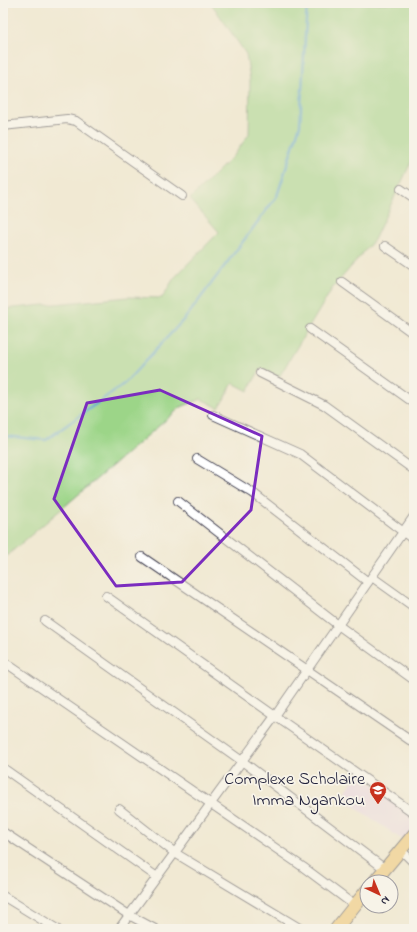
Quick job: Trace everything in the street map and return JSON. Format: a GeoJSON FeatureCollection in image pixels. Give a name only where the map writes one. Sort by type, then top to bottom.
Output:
{"type":"FeatureCollection","features":[{"type":"Feature","properties":{"kind":"highway"},"geometry":{"type":"LineString","coordinates":[[381,874],[414,834]]}},
{"type":"Feature","properties":{"kind":"highway"},"geometry":{"type":"LineString","coordinates":[[337,929],[359,900]]}},
{"type":"Feature","properties":{"kind":"street"},"geometry":{"type":"LineString","coordinates":[[3,126],[72,119],[182,196]]}},
{"type":"Feature","properties":{"kind":"street"},"geometry":{"type":"LineString","coordinates":[[401,189],[414,198]]}},
{"type":"Feature","properties":{"kind":"street"},"geometry":{"type":"LineString","coordinates":[[386,246],[414,266]]}},
{"type":"Feature","properties":{"kind":"street"},"geometry":{"type":"LineString","coordinates":[[342,282],[414,334]]}},
{"type":"Feature","properties":{"kind":"street"},"geometry":{"type":"LineString","coordinates":[[310,329],[414,404]]}},
{"type":"Feature","properties":{"kind":"street"},"geometry":{"type":"LineString","coordinates":[[260,373],[324,405],[414,470]]}},
{"type":"Feature","properties":{"kind":"street"},"geometry":{"type":"LineString","coordinates":[[213,415],[300,454],[414,540]]}},
{"type":"Feature","properties":{"kind":"street"},"geometry":{"type":"LineString","coordinates":[[197,459],[253,493],[370,580],[414,607]]}},
{"type":"Feature","properties":{"kind":"street"},"geometry":{"type":"LineString","coordinates":[[178,501],[338,625],[414,680]]}},
{"type":"Feature","properties":{"kind":"street"},"geometry":{"type":"LineString","coordinates":[[119,929],[308,670],[414,516]]}},
{"type":"Feature","properties":{"kind":"street"},"geometry":{"type":"LineString","coordinates":[[142,557],[414,743]]}},
{"type":"Feature","properties":{"kind":"street"},"geometry":{"type":"LineString","coordinates":[[106,596],[414,813]]}},
{"type":"Feature","properties":{"kind":"street"},"geometry":{"type":"LineString","coordinates":[[45,621],[242,761],[385,869]]}},
{"type":"Feature","properties":{"kind":"street"},"geometry":{"type":"LineString","coordinates":[[3,661],[210,804],[303,866],[354,906]]}},
{"type":"Feature","properties":{"kind":"street"},"geometry":{"type":"LineString","coordinates":[[3,768],[157,877]]}},
{"type":"Feature","properties":{"kind":"street"},"geometry":{"type":"LineString","coordinates":[[119,809],[175,853],[301,929]]}},
{"type":"Feature","properties":{"kind":"street"},"geometry":{"type":"LineString","coordinates":[[3,832],[130,915],[155,929]]}},
{"type":"Feature","properties":{"kind":"street"},"geometry":{"type":"LineString","coordinates":[[401,850],[414,863]]}},
{"type":"Feature","properties":{"kind":"street"},"geometry":{"type":"LineString","coordinates":[[3,896],[57,929]]}},
{"type":"Feature","properties":{"kind":"highlighted area"},"geometry":{"type":"Polygon","coordinates":[[[160,390],[262,436],[251,510],[182,582],[116,586],[54,499],[87,403],[160,390]]]}},
{"type":"Feature","properties":{"kind":"shaded area","name":"Complexe Scholaire Imma Ngankou"},"geometry":{"type":"Polygon","coordinates":[[[357,773],[414,813],[414,834],[407,843],[342,798],[357,773]]]}},
{"type":"Feature","properties":{"kind":"green space"},"geometry":{"type":"Polygon","coordinates":[[[211,3],[414,3],[414,156],[374,240],[332,289],[279,377],[261,368],[248,391],[233,383],[219,408],[201,399],[181,407],[3,559],[3,309],[128,297],[162,298],[174,278],[219,232],[190,199],[235,154],[249,134],[250,80],[246,54],[211,3]]]}},
{"type":"Feature","properties":{"kind":"waterway"},"geometry":{"type":"LineString","coordinates":[[3,436],[46,440],[125,383],[187,316],[277,196],[300,125],[307,3]]}},
{"type":"Feature","properties":{"kind":"place","name":"Complexe Scholaire Imma Ngankou"},"geometry":{"type":"Point","coordinates":[378,805]}}]}
